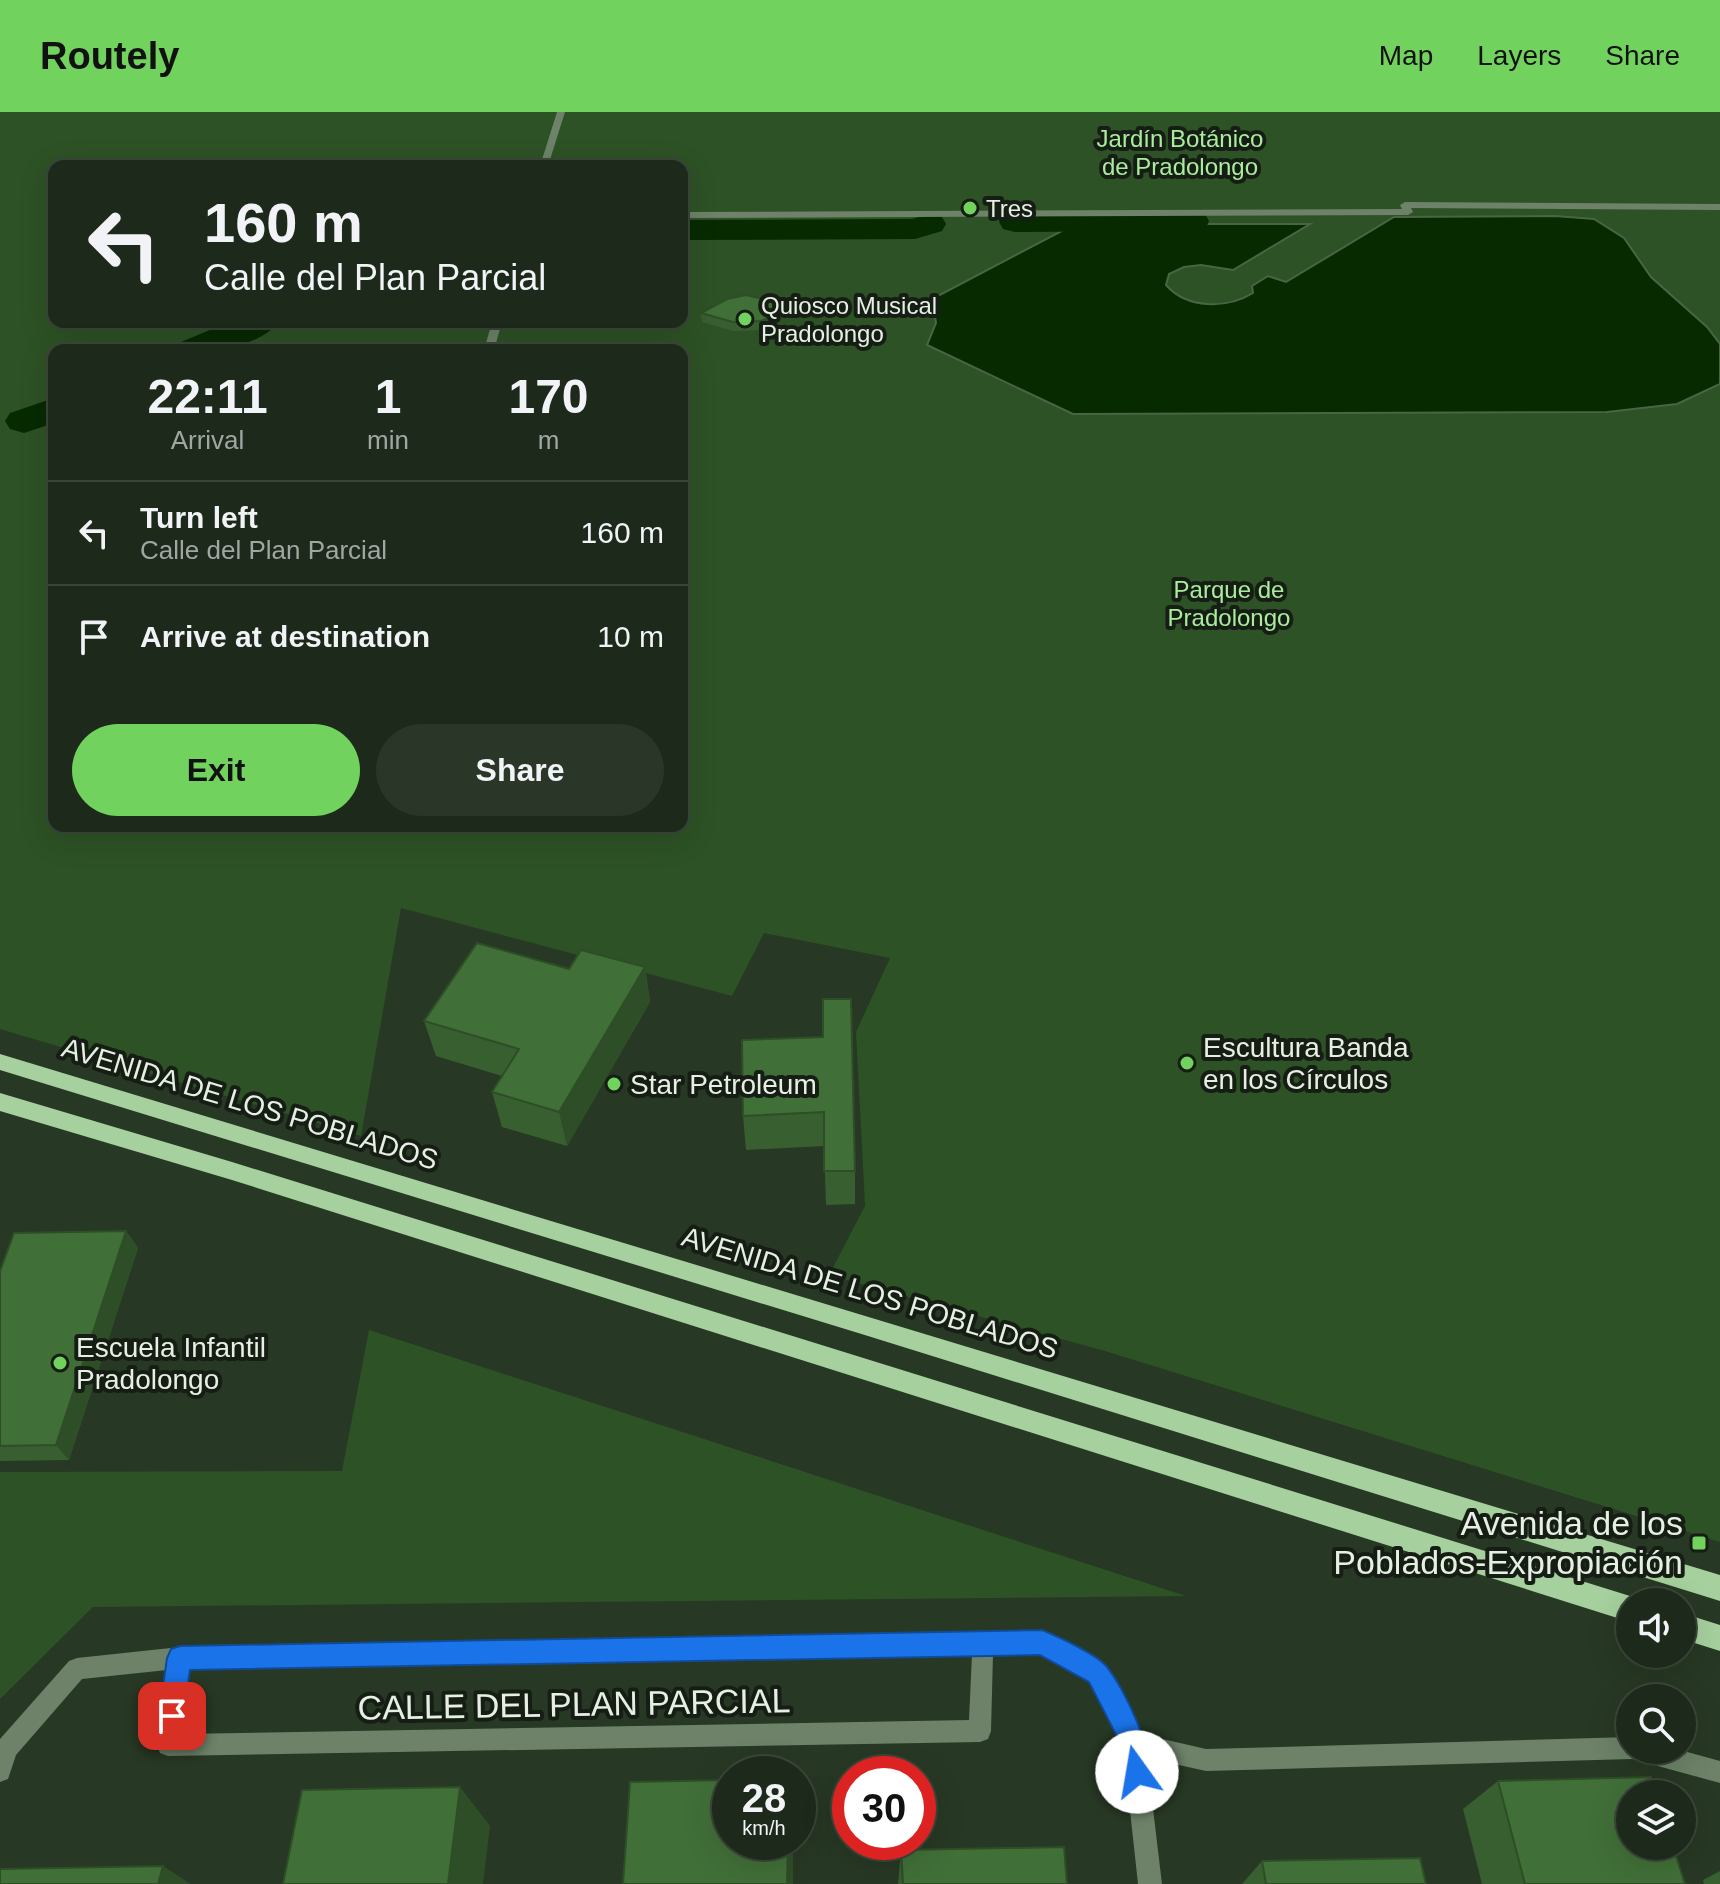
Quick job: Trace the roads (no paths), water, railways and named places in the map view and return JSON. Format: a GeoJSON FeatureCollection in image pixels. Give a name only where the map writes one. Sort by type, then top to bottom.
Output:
{"type":"FeatureCollection","features":[{"type":"Feature","properties":{"kind":"main road","name":"AVENIDA DE LOS POBLADOS"},"geometry":{"type":"LineString","coordinates":[[0,1062],[1720,1588]]}},
{"type":"Feature","properties":{"kind":"main road"},"geometry":{"type":"LineString","coordinates":[[0,1102],[247,1176],[1616,1605]]}},
{"type":"Feature","properties":{"kind":"main road"},"geometry":{"type":"LineString","coordinates":[[1696,1630],[1720,1638]]}},
{"type":"Feature","properties":{"kind":"street"},"geometry":{"type":"LineString","coordinates":[[546,160],[561,112]]}},
{"type":"Feature","properties":{"kind":"street"},"geometry":{"type":"LineString","coordinates":[[688,215],[1408,212],[1405,205],[1720,207]]}},
{"type":"Feature","properties":{"kind":"street","name":"CALLE DEL PLAN PARCIAL"},"geometry":{"type":"LineString","coordinates":[[2,1757],[77,1669],[180,1658],[1042,1642],[1097,1674],[1134,1744]]}},
{"type":"Feature","properties":{"kind":"street","name":"CALLE DEL PLAN PARCIAL"},"geometry":{"type":"LineString","coordinates":[[180,1658],[168,1745],[965,1732],[980,1731],[983,1643]]}},
{"type":"Feature","properties":{"kind":"street"},"geometry":{"type":"LineString","coordinates":[[1150,1884],[1134,1744],[1206,1760],[1616,1748]]}},
{"type":"Feature","properties":{"kind":"street"},"geometry":{"type":"LineString","coordinates":[[1690,1764],[1720,1772]]}},
{"type":"Feature","properties":{"kind":"waterway"},"geometry":{"type":"LineString","coordinates":[[1015,222],[1193,221],[1193,224]]}},
{"type":"Feature","properties":{"kind":"waterway"},"geometry":{"type":"LineString","coordinates":[[688,230],[915,229],[930,224]]}},
{"type":"Feature","properties":{"kind":"waterway"},"geometry":{"type":"LineString","coordinates":[[208,344],[246,328]]}},
{"type":"Feature","properties":{"kind":"waterway"},"geometry":{"type":"LineString","coordinates":[[24,421],[48,411]]}},
{"type":"Feature","properties":{"kind":"place","name":"Tres"},"geometry":{"type":"Point","coordinates":[970,208]}},
{"type":"Feature","properties":{"kind":"place","name":"Quiosco Musical Pradolongo"},"geometry":{"type":"Point","coordinates":[745,319]}},
{"type":"Feature","properties":{"kind":"place","name":"Escultura Banda en los Círculos"},"geometry":{"type":"Point","coordinates":[1187,1063]}},
{"type":"Feature","properties":{"kind":"place","name":"Star Petroleum"},"geometry":{"type":"Point","coordinates":[614,1084]}},
{"type":"Feature","properties":{"kind":"place","name":"Escuela Infantil Pradolongo"},"geometry":{"type":"Point","coordinates":[60,1363]}},
{"type":"Feature","properties":{"kind":"place","name":"Avenida de los Poblados-Expropiación"},"geometry":{"type":"Point","coordinates":[1699,1543]}},
{"type":"Feature","properties":{"kind":"park label","name":"Jardín Botánico de Pradolongo"},"geometry":{"type":"Point","coordinates":[1180,152]}},
{"type":"Feature","properties":{"kind":"park label","name":"Parque de Pradolongo"},"geometry":{"type":"Point","coordinates":[1229,603]}}]}
